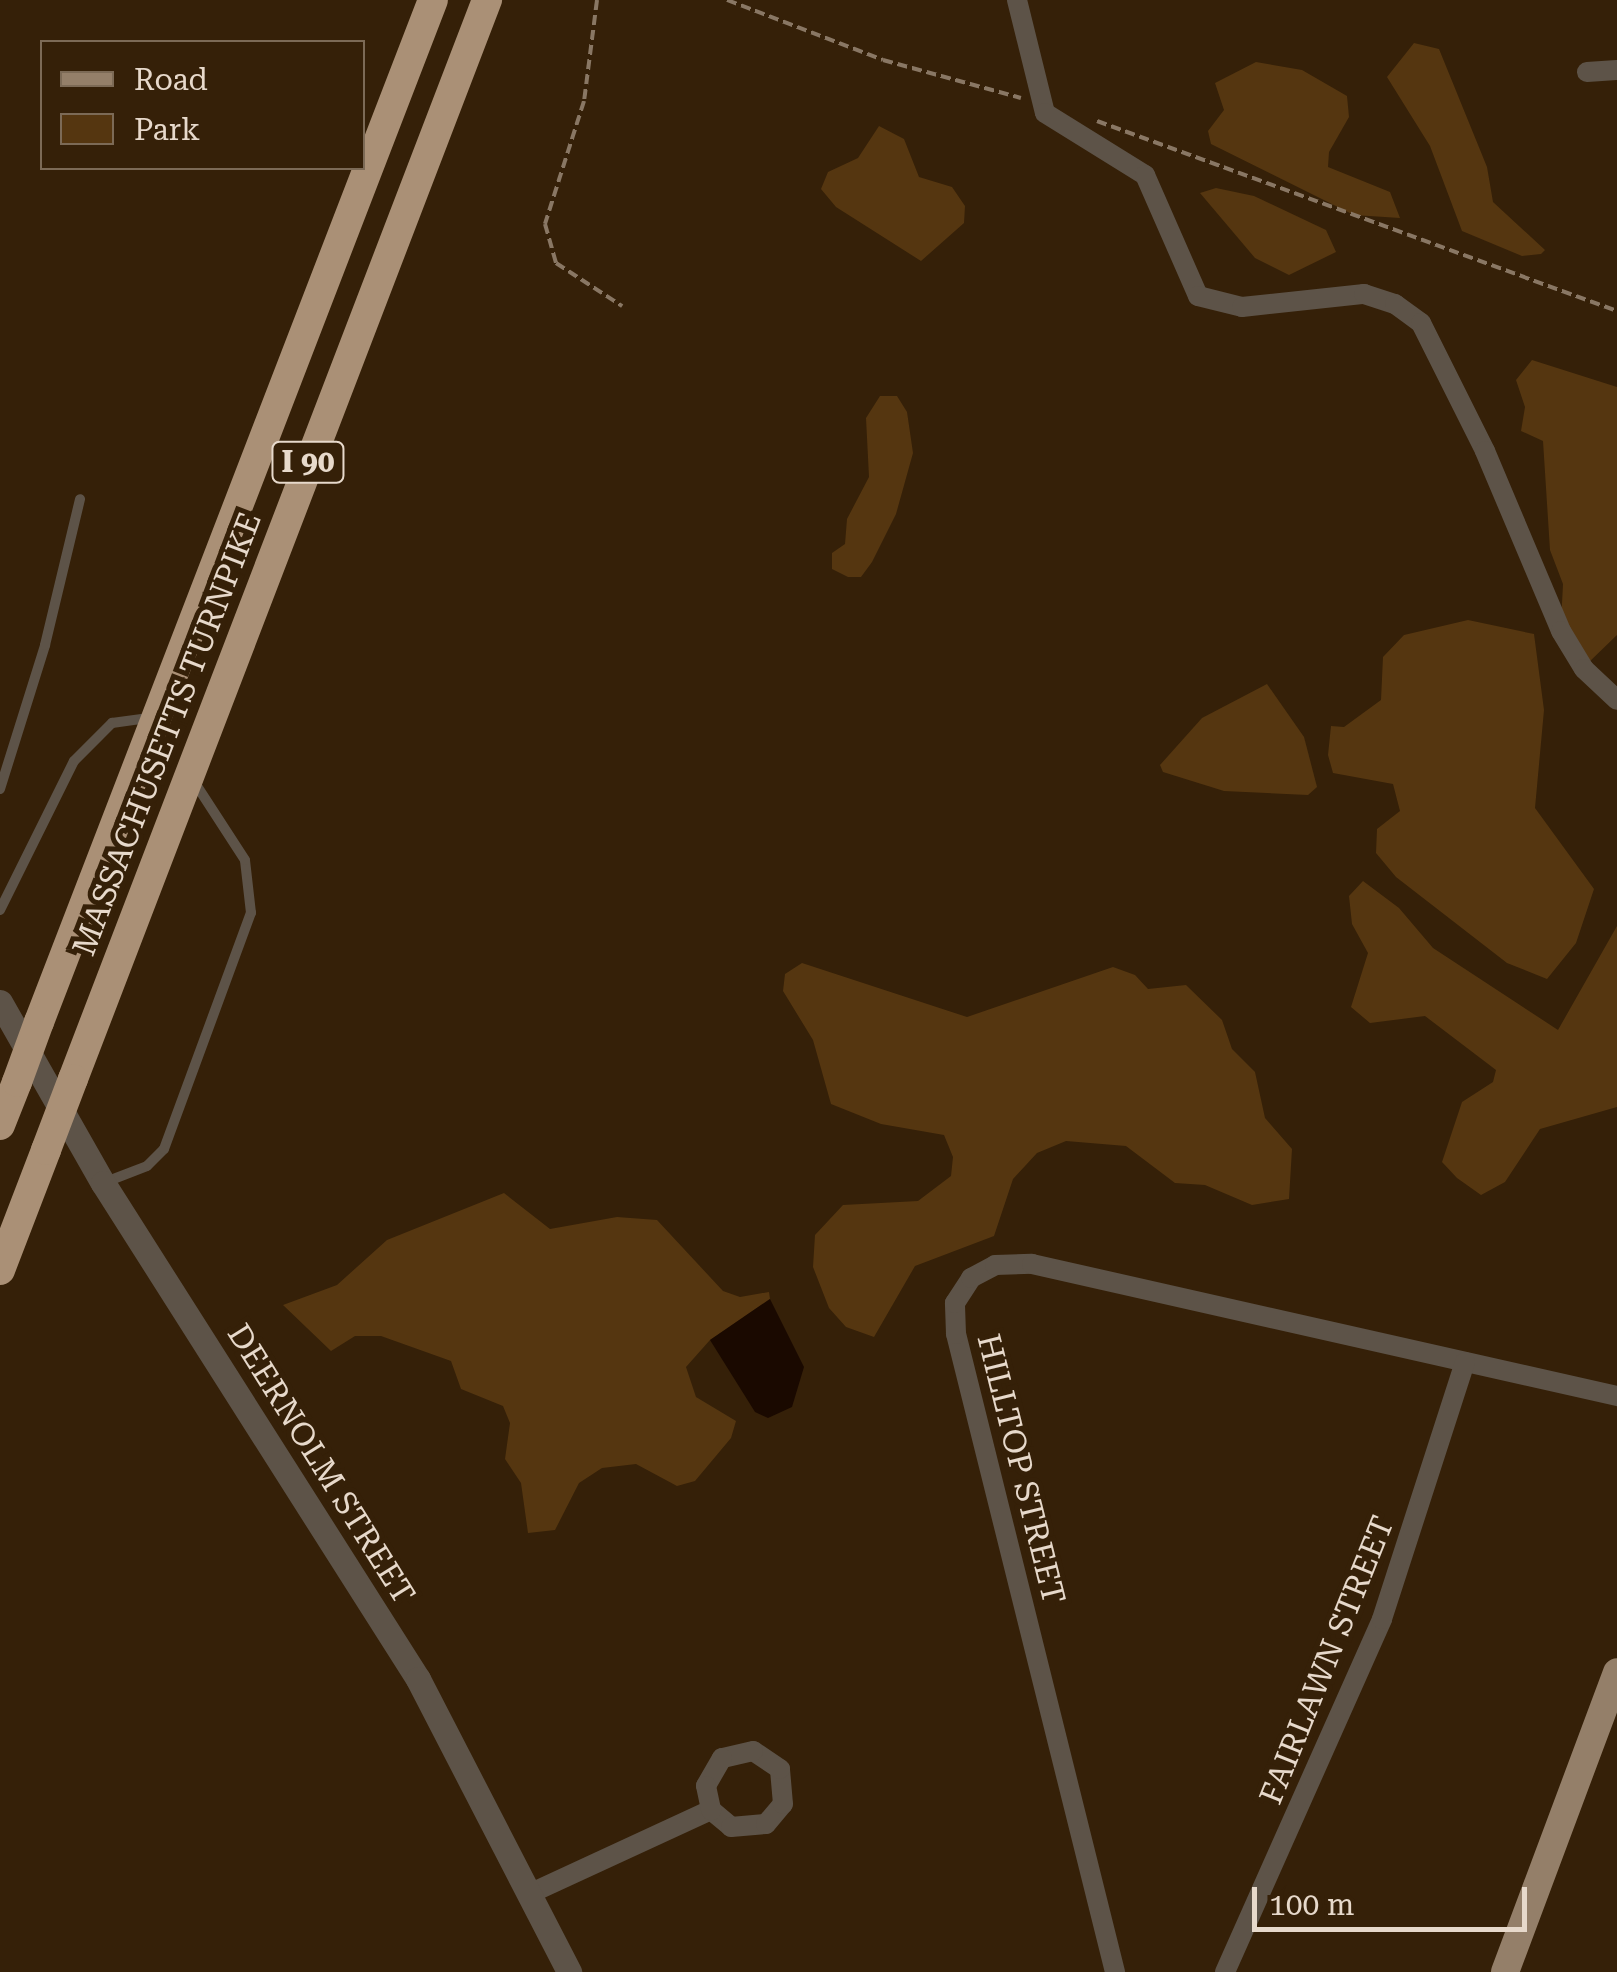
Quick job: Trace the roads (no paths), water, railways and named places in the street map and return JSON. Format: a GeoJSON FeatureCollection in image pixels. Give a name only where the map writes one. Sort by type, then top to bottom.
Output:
{"type":"FeatureCollection","features":[{"type":"Feature","properties":{"kind":"highway","name":"MASSACHUSETTS TURNPIKE"},"geometry":{"type":"LineString","coordinates":[[0,1125],[432,0]]}},
{"type":"Feature","properties":{"kind":"highway","name":"MASSACHUSETTS TURNPIKE"},"geometry":{"type":"LineString","coordinates":[[0,1270],[487,0]]}},
{"type":"Feature","properties":{"kind":"main road"},"geometry":{"type":"LineString","coordinates":[[1505,1972],[1617,1672]]}},
{"type":"Feature","properties":{"kind":"street"},"geometry":{"type":"LineString","coordinates":[[1017,0],[1040,103],[1062,128],[1120,155],[1154,188],[1179,264],[1198,296],[1242,307],[1364,294],[1396,304],[1421,324],[1485,451],[1562,631],[1584,669],[1617,700]]}},
{"type":"Feature","properties":{"kind":"street"},"geometry":{"type":"LineString","coordinates":[[1586,72],[1617,70]]}},
{"type":"Feature","properties":{"kind":"street","name":"DEERNOLM STREET"},"geometry":{"type":"LineString","coordinates":[[0,1002],[103,1183],[418,1679],[569,1972]]}},
{"type":"Feature","properties":{"kind":"street","name":"HILLTOP STREET"},"geometry":{"type":"LineString","coordinates":[[1115,1972],[956,1334],[962,1290],[983,1270],[1019,1262],[1617,1396]]}},
{"type":"Feature","properties":{"kind":"street","name":"FAIRLAWN STREET"},"geometry":{"type":"LineString","coordinates":[[1226,1972],[1382,1619],[1466,1362]]}},
{"type":"Feature","properties":{"kind":"street"},"geometry":{"type":"LineString","coordinates":[[753,1750],[780,1769],[784,1804],[766,1824],[740,1830],[711,1810],[706,1786],[722,1758],[753,1750]]}},
{"type":"Feature","properties":{"kind":"street"},"geometry":{"type":"LineString","coordinates":[[529,1894],[711,1810]]}},
{"type":"Feature","properties":{"kind":"lane"},"geometry":{"type":"LineString","coordinates":[[0,789],[45,645],[80,499]]}},
{"type":"Feature","properties":{"kind":"lane"},"geometry":{"type":"LineString","coordinates":[[0,910],[74,760],[112,723],[156,718]]}},
{"type":"Feature","properties":{"kind":"lane"},"geometry":{"type":"LineString","coordinates":[[103,1183],[148,1166],[164,1150],[251,913],[245,860],[190,775]]}}]}
